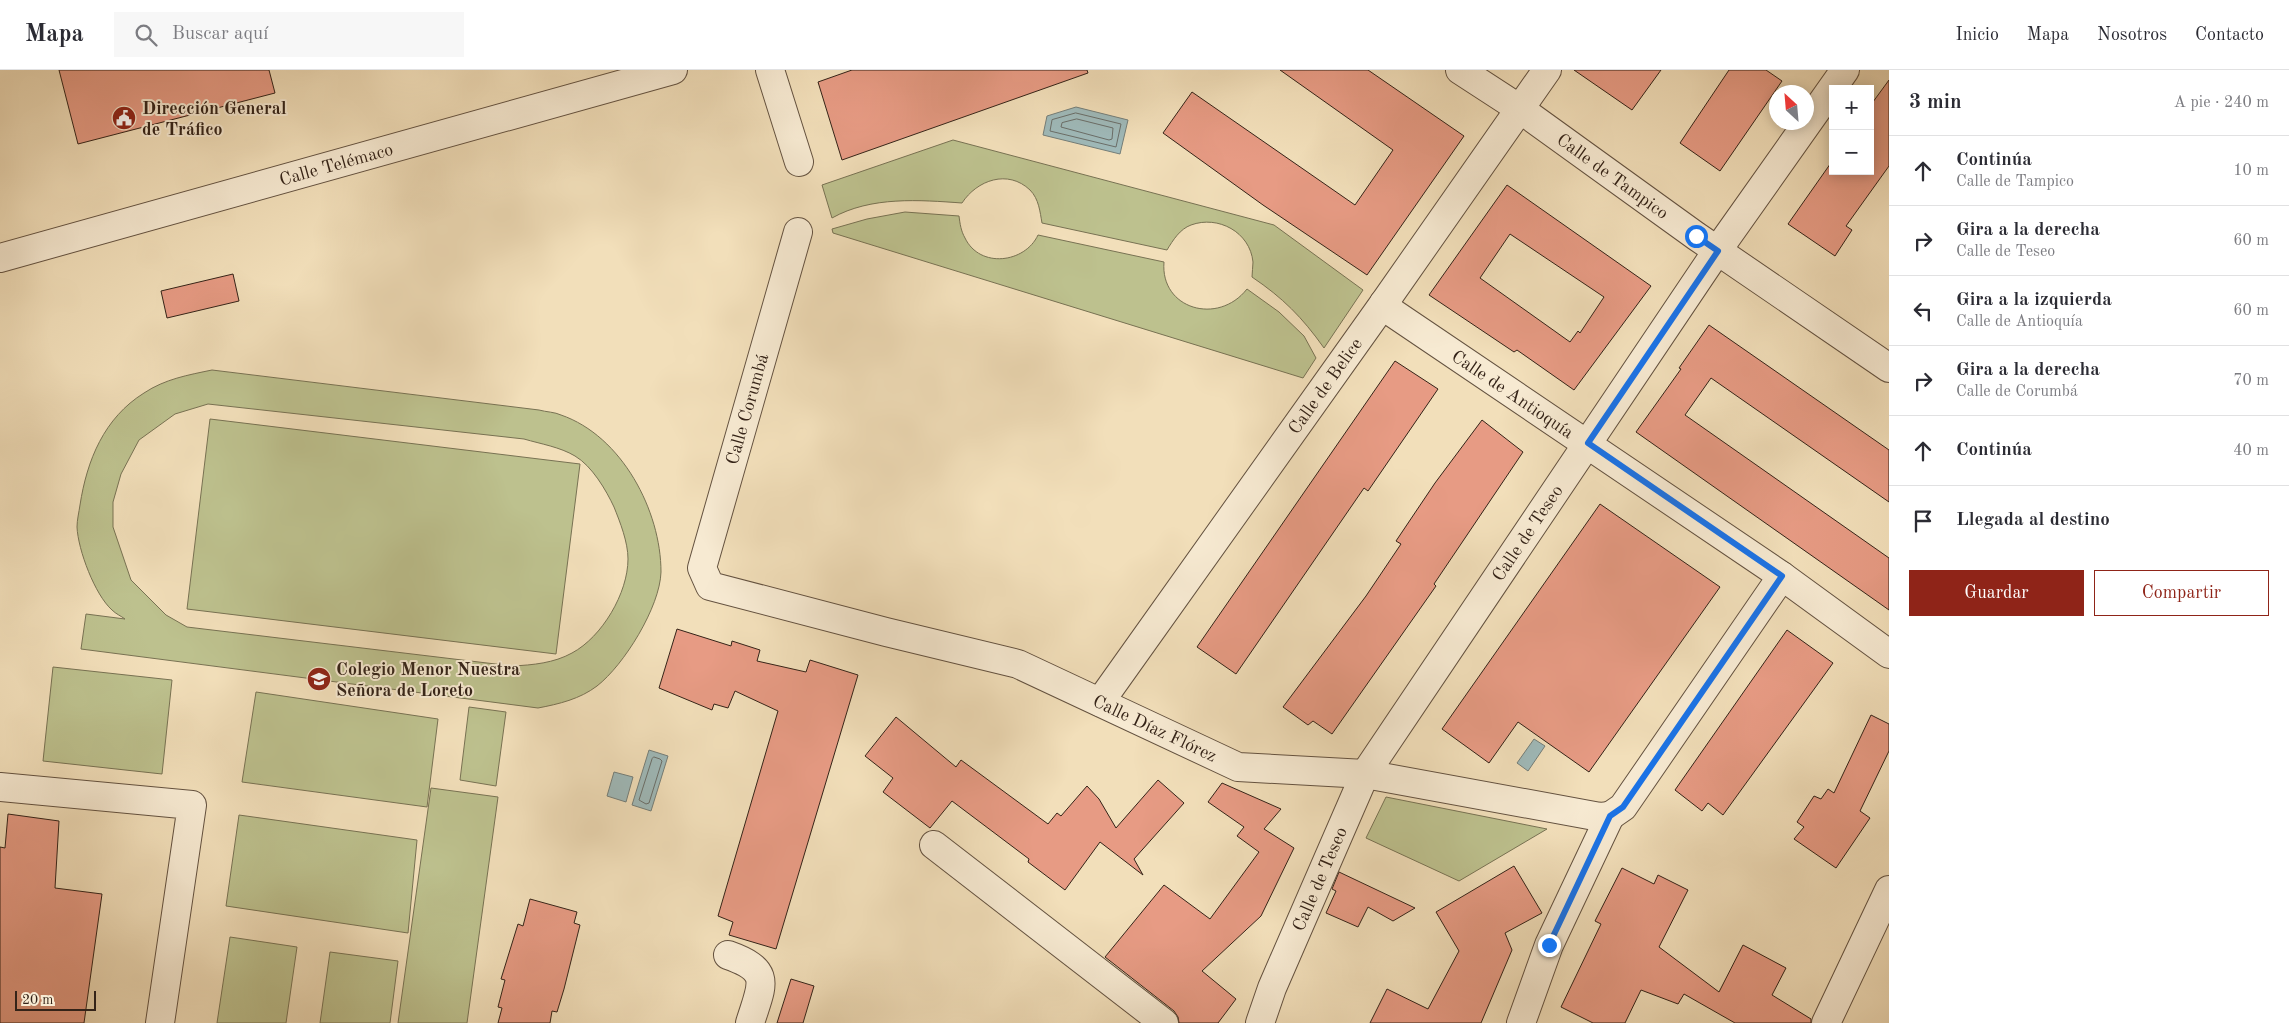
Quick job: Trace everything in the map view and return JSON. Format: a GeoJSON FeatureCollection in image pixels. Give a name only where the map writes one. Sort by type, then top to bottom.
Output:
{"type":"FeatureCollection","features":[{"type":"Feature","properties":{"kind":"street","name":"Calle Telémaco"},"geometry":{"type":"LineString","coordinates":[[0,258],[673,70]]}},
{"type":"Feature","properties":{"kind":"street"},"geometry":{"type":"LineString","coordinates":[[770,70],[799,162]]}},
{"type":"Feature","properties":{"kind":"street","name":"Calle de Tampico"},"geometry":{"type":"LineString","coordinates":[[1460,70],[1520,109],[1718,251],[1889,368]]}},
{"type":"Feature","properties":{"kind":"street","name":"Calle de Belice"},"geometry":{"type":"LineString","coordinates":[[1100,702],[1547,70]]}},
{"type":"Feature","properties":{"kind":"street","name":"Calle de Teseo"},"geometry":{"type":"LineString","coordinates":[[1260,1023],[1272,988],[1365,774],[1718,251],[1845,70]]}},
{"type":"Feature","properties":{"kind":"street","name":"Calle Corumbá"},"geometry":{"type":"LineString","coordinates":[[710,586],[702,568],[798,232]]}},
{"type":"Feature","properties":{"kind":"street","name":"Calle de Antioquía"},"geometry":{"type":"LineString","coordinates":[[1384,303],[1393,313],[1588,443],[1782,576],[1889,654]]}},
{"type":"Feature","properties":{"kind":"street"},"geometry":{"type":"LineString","coordinates":[[1522,1023],[1549,945],[1610,816],[1623,807],[1782,576]]}},
{"type":"Feature","properties":{"kind":"street","name":"Calle Díaz Flórez"},"geometry":{"type":"LineString","coordinates":[[710,586],[1018,664],[1238,767],[1365,774],[1600,817],[1610,816]]}},
{"type":"Feature","properties":{"kind":"street"},"geometry":{"type":"LineString","coordinates":[[0,787],[192,805],[160,1023]]}},
{"type":"Feature","properties":{"kind":"street"},"geometry":{"type":"LineString","coordinates":[[934,844],[1164,1023]]}},
{"type":"Feature","properties":{"kind":"street"},"geometry":{"type":"LineString","coordinates":[[1826,1023],[1889,890]]}},
{"type":"Feature","properties":{"kind":"street"},"geometry":{"type":"LineString","coordinates":[[728,955],[747,962],[756,968],[760,978],[759,995],[750,1023]]}},
{"type":"Feature","properties":{"kind":"green space"},"geometry":{"type":"Polygon","coordinates":[[[953,140],[1274,225],[1363,290],[1324,348],[1291,309],[1252,277],[1253,262],[1251,251],[1246,242],[1231,228],[1222,224],[1201,222],[1191,225],[1177,235],[1167,250],[1042,223],[1037,201],[1030,190],[1012,180],[1003,179],[984,183],[968,195],[962,203],[896,201],[863,206],[832,218],[822,185],[953,140]]]}},
{"type":"Feature","properties":{"kind":"green space"},"geometry":{"type":"Polygon","coordinates":[[[905,212],[959,216],[965,238],[972,248],[981,255],[991,258],[1002,259],[1023,252],[1038,235],[1164,262],[1165,278],[1171,291],[1181,301],[1193,307],[1207,309],[1221,307],[1235,300],[1247,289],[1279,312],[1304,336],[1316,358],[1303,378],[833,233],[832,229],[867,219],[905,212]]]}},
{"type":"Feature","properties":{"kind":"green space"},"geometry":{"type":"Polygon","coordinates":[[[212,370],[539,410],[559,414],[583,425],[602,440],[634,478],[654,525],[659,549],[661,572],[659,586],[647,618],[629,650],[607,677],[590,691],[561,703],[538,708],[81,649],[86,614],[125,619],[112,610],[100,594],[88,572],[80,548],[77,524],[83,488],[93,456],[108,428],[130,403],[160,384],[212,370]],[[208,404],[175,414],[139,440],[121,474],[113,502],[113,527],[131,580],[166,615],[187,627],[512,666],[543,663],[572,653],[583,646],[603,625],[611,613],[623,586],[627,572],[628,552],[614,507],[593,472],[581,460],[563,450],[524,439],[208,404]]]}},
{"type":"Feature","properties":{"kind":"green space"},"geometry":{"type":"Polygon","coordinates":[[[210,419],[580,464],[556,654],[187,609],[210,419]]]}},
{"type":"Feature","properties":{"kind":"green space"},"geometry":{"type":"Polygon","coordinates":[[[53,667],[172,680],[162,774],[43,761],[53,667]]]}},
{"type":"Feature","properties":{"kind":"green space"},"geometry":{"type":"Polygon","coordinates":[[[256,692],[438,719],[427,807],[242,782],[256,692]]]}},
{"type":"Feature","properties":{"kind":"green space"},"geometry":{"type":"Polygon","coordinates":[[[469,707],[506,712],[496,786],[460,780],[469,707]]]}},
{"type":"Feature","properties":{"kind":"green space"},"geometry":{"type":"Polygon","coordinates":[[[431,788],[498,797],[467,1023],[398,1023],[431,788]]]}},
{"type":"Feature","properties":{"kind":"green space"},"geometry":{"type":"Polygon","coordinates":[[[1386,797],[1547,829],[1459,881],[1366,838],[1386,797]]]}},
{"type":"Feature","properties":{"kind":"green space"},"geometry":{"type":"Polygon","coordinates":[[[239,815],[417,840],[408,933],[226,906],[239,815]]]}},
{"type":"Feature","properties":{"kind":"green space"},"geometry":{"type":"Polygon","coordinates":[[[230,937],[297,947],[286,1023],[217,1023],[230,937]]]}},
{"type":"Feature","properties":{"kind":"green space"},"geometry":{"type":"Polygon","coordinates":[[[330,952],[398,961],[390,1023],[320,1023],[330,952]]]}},
{"type":"Feature","properties":{"kind":"water"},"geometry":{"type":"Polygon","coordinates":[[[1076,107],[1128,120],[1120,154],[1043,135],[1047,116],[1076,107]]]}},
{"type":"Feature","properties":{"kind":"water"},"geometry":{"type":"Polygon","coordinates":[[[1534,739],[1545,746],[1528,771],[1517,763],[1534,739]]]}},
{"type":"Feature","properties":{"kind":"water"},"geometry":{"type":"Polygon","coordinates":[[[649,750],[668,756],[651,811],[632,805],[649,750]]]}},
{"type":"Feature","properties":{"kind":"water"},"geometry":{"type":"Polygon","coordinates":[[[614,772],[633,777],[626,802],[607,796],[614,772]]]}},
{"type":"Feature","properties":{"kind":"building","name":"Dirección General de Tráfico"},"geometry":{"type":"Polygon","coordinates":[[[59,70],[269,70],[275,93],[78,144],[59,70]]]}},
{"type":"Feature","properties":{"kind":"building"},"geometry":{"type":"Polygon","coordinates":[[[852,70],[1087,70],[1088,73],[842,160],[818,82],[852,70]]]}},
{"type":"Feature","properties":{"kind":"building"},"geometry":{"type":"Polygon","coordinates":[[[1280,70],[1368,70],[1464,136],[1367,275],[1263,205],[1163,133],[1192,92],[1355,205],[1393,150],[1280,70]]]}},
{"type":"Feature","properties":{"kind":"building"},"geometry":{"type":"Polygon","coordinates":[[[1574,70],[1661,70],[1632,110],[1574,70]]]}},
{"type":"Feature","properties":{"kind":"building"},"geometry":{"type":"Polygon","coordinates":[[[1729,70],[1766,70],[1782,81],[1779,85],[1769,85],[1769,100],[1720,171],[1680,143],[1729,70]]]}},
{"type":"Feature","properties":{"kind":"building"},"geometry":{"type":"Polygon","coordinates":[[[1889,80],[1889,166],[1846,226],[1852,230],[1835,256],[1788,224],[1829,166],[1829,175],[1874,175],[1874,101],[1889,80]]]}},
{"type":"Feature","properties":{"kind":"building"},"geometry":{"type":"Polygon","coordinates":[[[1507,185],[1651,286],[1574,390],[1517,350],[1514,352],[1429,295],[1507,185]],[[1510,234],[1480,278],[1570,342],[1578,331],[1580,333],[1604,297],[1510,234]]]}},
{"type":"Feature","properties":{"kind":"building"},"geometry":{"type":"Polygon","coordinates":[[[233,274],[239,301],[167,318],[161,291],[233,274]]]}},
{"type":"Feature","properties":{"kind":"building"},"geometry":{"type":"Polygon","coordinates":[[[1709,325],[1889,450],[1889,502],[1711,378],[1685,415],[1889,558],[1889,610],[1636,432],[1681,369],[1679,368],[1709,325]]]}},
{"type":"Feature","properties":{"kind":"building"},"geometry":{"type":"Polygon","coordinates":[[[1395,361],[1438,389],[1368,491],[1364,488],[1236,674],[1197,647],[1395,361]]]}},
{"type":"Feature","properties":{"kind":"building"},"geometry":{"type":"Polygon","coordinates":[[[1482,420],[1523,452],[1434,584],[1436,586],[1332,734],[1313,721],[1308,725],[1283,707],[1366,596],[1401,544],[1396,541],[1435,483],[1482,420]]]}},
{"type":"Feature","properties":{"kind":"building"},"geometry":{"type":"Polygon","coordinates":[[[1600,504],[1720,587],[1589,772],[1518,722],[1489,763],[1442,729],[1600,504]]]}},
{"type":"Feature","properties":{"kind":"building"},"geometry":{"type":"Polygon","coordinates":[[[677,629],[731,646],[732,641],[760,650],[757,661],[806,672],[810,660],[858,675],[776,949],[729,935],[733,922],[718,916],[778,711],[735,691],[728,708],[714,704],[712,710],[659,688],[677,629]]]}},
{"type":"Feature","properties":{"kind":"building"},"geometry":{"type":"Polygon","coordinates":[[[1787,630],[1833,663],[1723,815],[1708,803],[1702,811],[1675,790],[1787,630]]]}},
{"type":"Feature","properties":{"kind":"building"},"geometry":{"type":"Polygon","coordinates":[[[1871,715],[1889,724],[1889,751],[1860,811],[1870,818],[1836,868],[1794,839],[1804,827],[1797,822],[1814,796],[1821,799],[1828,789],[1834,793],[1871,715]]]}},
{"type":"Feature","properties":{"kind":"building"},"geometry":{"type":"Polygon","coordinates":[[[896,717],[956,767],[961,760],[1048,824],[1057,813],[1061,816],[1087,786],[1099,799],[1116,828],[1158,780],[1184,803],[1134,859],[1143,875],[1100,842],[1065,890],[1028,862],[1029,859],[952,801],[930,828],[883,792],[893,778],[865,756],[896,717]]]}},
{"type":"Feature","properties":{"kind":"building"},"geometry":{"type":"Polygon","coordinates":[[[1222,783],[1281,809],[1264,829],[1294,848],[1261,916],[1202,971],[1236,999],[1218,1023],[1179,1023],[1174,1011],[1105,957],[1164,885],[1210,919],[1259,852],[1237,836],[1244,827],[1208,802],[1222,783]]]}},
{"type":"Feature","properties":{"kind":"building"},"geometry":{"type":"Polygon","coordinates":[[[8,814],[59,821],[55,888],[102,894],[84,1023],[0,1023],[0,847],[5,848],[8,814]]]}},
{"type":"Feature","properties":{"kind":"building"},"geometry":{"type":"Polygon","coordinates":[[[1514,866],[1542,913],[1505,933],[1512,950],[1481,1023],[1370,1023],[1387,989],[1428,1009],[1459,951],[1436,912],[1514,866]]]}},
{"type":"Feature","properties":{"kind":"building"},"geometry":{"type":"Polygon","coordinates":[[[1622,868],[1654,884],[1658,875],[1688,890],[1659,947],[1719,992],[1743,945],[1786,968],[1772,995],[1811,1019],[1811,1023],[1735,1023],[1684,994],[1678,1004],[1641,990],[1625,1023],[1593,1023],[1561,1007],[1601,924],[1595,921],[1622,868]]]}},
{"type":"Feature","properties":{"kind":"building"},"geometry":{"type":"Polygon","coordinates":[[[1339,872],[1415,908],[1393,921],[1368,907],[1358,927],[1326,913],[1336,891],[1332,889],[1339,872]]]}},
{"type":"Feature","properties":{"kind":"building"},"geometry":{"type":"Polygon","coordinates":[[[530,899],[577,912],[574,923],[580,925],[564,989],[557,1012],[552,1011],[550,1023],[498,1023],[502,1008],[498,1007],[505,980],[501,979],[518,924],[523,926],[530,899]]]}},
{"type":"Feature","properties":{"kind":"building"},"geometry":{"type":"Polygon","coordinates":[[[791,979],[814,986],[803,1023],[777,1023],[791,979]]]}},
{"type":"Feature","properties":{"kind":"place","name":"Dirección General de Tráfico"},"geometry":{"type":"Point","coordinates":[124,118]}},
{"type":"Feature","properties":{"kind":"place","name":"Colegio Menor Nuestra Señora de Loreto"},"geometry":{"type":"Point","coordinates":[319,679]}},
{"type":"Feature","properties":{"kind":"route"},"geometry":{"type":"LineString","coordinates":[[1549,945],[1610,816],[1623,807],[1782,576],[1588,443],[1718,251],[1696,236]]}}]}
